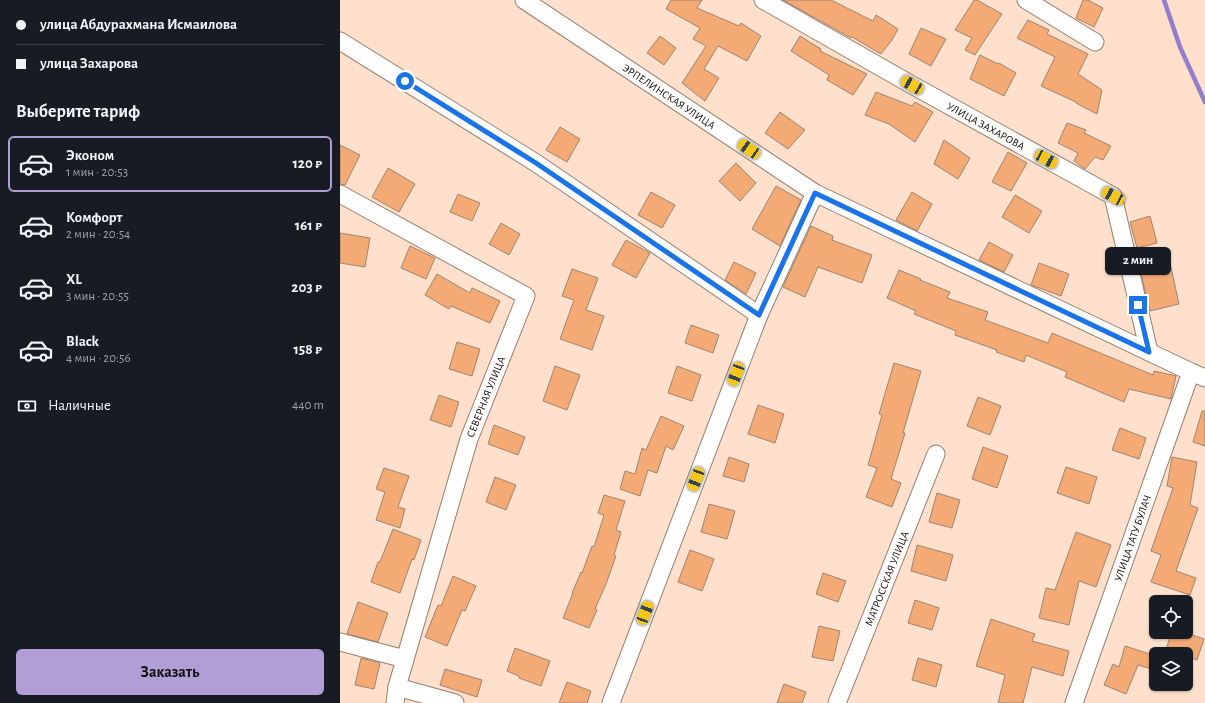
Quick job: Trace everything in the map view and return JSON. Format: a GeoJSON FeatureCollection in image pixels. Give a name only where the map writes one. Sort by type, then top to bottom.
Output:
{"type":"FeatureCollection","features":[{"type":"Feature","properties":{"kind":"street","name":"ЭРПЕЛИНСКАЯ УЛИЦА"},"geometry":{"type":"LineString","coordinates":[[524,0],[815,193],[1198,375]]}},
{"type":"Feature","properties":{"kind":"street","name":"УЛИЦА ЗАХАРОВА"},"geometry":{"type":"LineString","coordinates":[[763,0],[912,85],[1113,196],[1149,352]]}},
{"type":"Feature","properties":{"kind":"street"},"geometry":{"type":"LineString","coordinates":[[1026,0],[1095,42]]}},
{"type":"Feature","properties":{"kind":"street"},"geometry":{"type":"LineString","coordinates":[[340,41],[536,163],[759,315]]}},
{"type":"Feature","properties":{"kind":"street"},"geometry":{"type":"LineString","coordinates":[[610,703],[759,315],[815,193]]}},
{"type":"Feature","properties":{"kind":"street","name":"СЕВЕРНАЯ УЛИЦА"},"geometry":{"type":"LineString","coordinates":[[340,194],[526,296],[469,439],[405,659],[396,695]]}},
{"type":"Feature","properties":{"kind":"street","name":"УЛИЦА ТАТУ БУЛАЧ"},"geometry":{"type":"LineString","coordinates":[[1074,703],[1198,375]]}},
{"type":"Feature","properties":{"kind":"street","name":"МАТРОССКАЯ УЛИЦА"},"geometry":{"type":"LineString","coordinates":[[837,703],[936,454]]}},
{"type":"Feature","properties":{"kind":"street"},"geometry":{"type":"LineString","coordinates":[[340,642],[405,659]]}},
{"type":"Feature","properties":{"kind":"street"},"geometry":{"type":"LineString","coordinates":[[396,695],[455,703]]}},
{"type":"Feature","properties":{"kind":"building"},"geometry":{"type":"Polygon","coordinates":[[[671,0],[702,0],[697,8],[739,26],[741,23],[761,36],[747,61],[718,46],[704,69],[719,78],[705,101],[682,83],[706,46],[693,39],[700,28],[666,9],[671,0]]]}},
{"type":"Feature","properties":{"kind":"building"},"geometry":{"type":"Polygon","coordinates":[[[783,0],[831,0],[873,21],[876,15],[898,29],[892,40],[881,54],[783,0]]]}},
{"type":"Feature","properties":{"kind":"building"},"geometry":{"type":"Polygon","coordinates":[[[974,0],[977,0],[1002,14],[975,55],[965,50],[972,38],[955,30],[974,0]]]}},
{"type":"Feature","properties":{"kind":"building"},"geometry":{"type":"Polygon","coordinates":[[[1083,0],[1088,0],[1103,8],[1094,27],[1076,18],[1083,0]]]}},
{"type":"Feature","properties":{"kind":"building"},"geometry":{"type":"Polygon","coordinates":[[[1028,20],[1049,30],[1047,34],[1088,54],[1078,74],[1102,90],[1097,114],[1076,102],[1041,86],[1055,57],[1017,38],[1028,20]]]}},
{"type":"Feature","properties":{"kind":"building"},"geometry":{"type":"Polygon","coordinates":[[[921,28],[946,39],[931,66],[909,54],[921,28]]]}},
{"type":"Feature","properties":{"kind":"building"},"geometry":{"type":"Polygon","coordinates":[[[660,36],[676,48],[664,65],[647,53],[660,36]]]}},
{"type":"Feature","properties":{"kind":"building"},"geometry":{"type":"Polygon","coordinates":[[[800,36],[821,49],[820,51],[867,74],[853,95],[827,80],[829,75],[791,51],[800,36]]]}},
{"type":"Feature","properties":{"kind":"building"},"geometry":{"type":"Polygon","coordinates":[[[980,55],[998,64],[999,63],[1016,73],[1004,96],[970,79],[980,55]]]}},
{"type":"Feature","properties":{"kind":"building"},"geometry":{"type":"Polygon","coordinates":[[[876,92],[912,106],[915,102],[933,112],[915,142],[889,124],[865,115],[876,92]]]}},
{"type":"Feature","properties":{"kind":"building"},"geometry":{"type":"Polygon","coordinates":[[[780,112],[805,130],[788,149],[765,133],[780,112]]]}},
{"type":"Feature","properties":{"kind":"building"},"geometry":{"type":"Polygon","coordinates":[[[1067,123],[1086,130],[1084,133],[1111,146],[1103,160],[1095,157],[1085,169],[1074,161],[1078,153],[1058,143],[1067,123]]]}},
{"type":"Feature","properties":{"kind":"building"},"geometry":{"type":"Polygon","coordinates":[[[560,127],[580,139],[567,162],[546,150],[560,127]]]}},
{"type":"Feature","properties":{"kind":"building"},"geometry":{"type":"Polygon","coordinates":[[[944,140],[970,158],[958,179],[934,164],[944,140]]]}},
{"type":"Feature","properties":{"kind":"building"},"geometry":{"type":"Polygon","coordinates":[[[340,145],[360,155],[345,185],[340,184],[340,145]]]}},
{"type":"Feature","properties":{"kind":"building"},"geometry":{"type":"Polygon","coordinates":[[[1008,152],[1027,163],[1011,191],[992,182],[1008,152]]]}},
{"type":"Feature","properties":{"kind":"building"},"geometry":{"type":"Polygon","coordinates":[[[736,163],[756,183],[740,201],[719,181],[736,163]]]}},
{"type":"Feature","properties":{"kind":"building"},"geometry":{"type":"Polygon","coordinates":[[[388,168],[415,184],[399,212],[372,197],[388,168]]]}},
{"type":"Feature","properties":{"kind":"building"},"geometry":{"type":"Polygon","coordinates":[[[776,186],[801,200],[780,246],[752,229],[776,186]]]}},
{"type":"Feature","properties":{"kind":"building"},"geometry":{"type":"Polygon","coordinates":[[[651,192],[675,205],[662,228],[638,215],[651,192]]]}},
{"type":"Feature","properties":{"kind":"building"},"geometry":{"type":"Polygon","coordinates":[[[912,192],[932,204],[917,231],[896,220],[912,192]]]}},
{"type":"Feature","properties":{"kind":"building"},"geometry":{"type":"Polygon","coordinates":[[[458,194],[480,203],[472,221],[450,212],[458,194]]]}},
{"type":"Feature","properties":{"kind":"building"},"geometry":{"type":"Polygon","coordinates":[[[1015,195],[1042,211],[1029,233],[1002,217],[1015,195]]]}},
{"type":"Feature","properties":{"kind":"building"},"geometry":{"type":"Polygon","coordinates":[[[1150,216],[1157,243],[1137,248],[1130,222],[1150,216]]]}},
{"type":"Feature","properties":{"kind":"building"},"geometry":{"type":"Polygon","coordinates":[[[501,223],[520,234],[509,255],[489,244],[501,223]]]}},
{"type":"Feature","properties":{"kind":"building"},"geometry":{"type":"Polygon","coordinates":[[[811,226],[833,236],[832,240],[872,255],[862,283],[818,267],[805,297],[783,287],[811,226]]]}},
{"type":"Feature","properties":{"kind":"building"},"geometry":{"type":"Polygon","coordinates":[[[340,233],[370,238],[365,267],[340,263],[340,233]]]}},
{"type":"Feature","properties":{"kind":"building"},"geometry":{"type":"Polygon","coordinates":[[[626,240],[650,253],[636,278],[612,265],[626,240]]]}},
{"type":"Feature","properties":{"kind":"building"},"geometry":{"type":"Polygon","coordinates":[[[989,242],[1013,255],[1004,272],[979,260],[989,242]]]}},
{"type":"Feature","properties":{"kind":"building"},"geometry":{"type":"Polygon","coordinates":[[[410,246],[435,258],[426,279],[401,268],[410,246]]]}},
{"type":"Feature","properties":{"kind":"building"},"geometry":{"type":"Polygon","coordinates":[[[734,262],[756,273],[746,294],[725,280],[734,262]]]}},
{"type":"Feature","properties":{"kind":"building"},"geometry":{"type":"Polygon","coordinates":[[[1039,263],[1069,274],[1061,296],[1031,285],[1039,263]]]}},
{"type":"Feature","properties":{"kind":"building"},"geometry":{"type":"Polygon","coordinates":[[[1170,263],[1179,304],[1150,311],[1140,270],[1170,263]]]}},
{"type":"Feature","properties":{"kind":"building"},"geometry":{"type":"Polygon","coordinates":[[[572,269],[598,278],[586,310],[604,316],[592,350],[560,339],[574,300],[562,296],[572,269]]]}},
{"type":"Feature","properties":{"kind":"building"},"geometry":{"type":"Polygon","coordinates":[[[899,270],[950,292],[947,298],[988,312],[985,320],[1048,343],[1052,333],[1153,375],[1154,371],[1176,376],[1171,399],[1129,389],[1124,402],[1065,377],[1067,372],[1026,355],[1024,362],[996,352],[997,350],[955,335],[956,331],[914,314],[916,311],[887,298],[899,270]]]}},
{"type":"Feature","properties":{"kind":"building"},"geometry":{"type":"Polygon","coordinates":[[[437,274],[470,293],[472,288],[500,301],[490,323],[451,306],[449,309],[425,295],[437,274]]]}},
{"type":"Feature","properties":{"kind":"building"},"geometry":{"type":"Polygon","coordinates":[[[691,325],[719,335],[713,353],[685,343],[691,325]]]}},
{"type":"Feature","properties":{"kind":"building"},"geometry":{"type":"Polygon","coordinates":[[[457,342],[480,349],[472,376],[449,369],[457,342]]]}},
{"type":"Feature","properties":{"kind":"building"},"geometry":{"type":"Polygon","coordinates":[[[894,363],[921,371],[891,479],[901,483],[892,507],[866,497],[877,468],[868,465],[882,415],[879,414],[894,363]]]}},
{"type":"Feature","properties":{"kind":"building"},"geometry":{"type":"Polygon","coordinates":[[[555,366],[580,375],[567,410],[543,401],[555,366]]]}},
{"type":"Feature","properties":{"kind":"building"},"geometry":{"type":"Polygon","coordinates":[[[677,366],[701,375],[692,401],[668,393],[677,366]]]}},
{"type":"Feature","properties":{"kind":"building"},"geometry":{"type":"Polygon","coordinates":[[[439,395],[459,402],[451,427],[430,420],[439,395]]]}},
{"type":"Feature","properties":{"kind":"building"},"geometry":{"type":"Polygon","coordinates":[[[978,397],[1001,406],[990,435],[967,426],[978,397]]]}},
{"type":"Feature","properties":{"kind":"building"},"geometry":{"type":"Polygon","coordinates":[[[758,405],[784,414],[775,443],[748,434],[758,405]]]}},
{"type":"Feature","properties":{"kind":"building"},"geometry":{"type":"Polygon","coordinates":[[[1202,411],[1205,411],[1205,446],[1193,442],[1202,411]]]}},
{"type":"Feature","properties":{"kind":"building"},"geometry":{"type":"Polygon","coordinates":[[[661,416],[684,426],[673,450],[666,446],[657,473],[648,470],[640,496],[620,489],[625,471],[635,474],[642,448],[646,450],[661,416]]]}},
{"type":"Feature","properties":{"kind":"building"},"geometry":{"type":"Polygon","coordinates":[[[494,425],[525,437],[518,455],[488,444],[494,425]]]}},
{"type":"Feature","properties":{"kind":"building"},"geometry":{"type":"Polygon","coordinates":[[[1120,428],[1146,438],[1139,459],[1112,450],[1120,428]]]}},
{"type":"Feature","properties":{"kind":"building"},"geometry":{"type":"Polygon","coordinates":[[[983,447],[1008,456],[997,488],[972,479],[983,447]]]}},
{"type":"Feature","properties":{"kind":"building"},"geometry":{"type":"Polygon","coordinates":[[[729,457],[749,464],[744,482],[723,476],[729,457]]]}},
{"type":"Feature","properties":{"kind":"building"},"geometry":{"type":"Polygon","coordinates":[[[1172,457],[1197,462],[1190,505],[1198,508],[1176,571],[1196,578],[1190,595],[1151,582],[1161,555],[1151,551],[1173,488],[1167,486],[1172,457]]]}},
{"type":"Feature","properties":{"kind":"building"},"geometry":{"type":"Polygon","coordinates":[[[1066,467],[1097,477],[1089,504],[1057,493],[1066,467]]]}},
{"type":"Feature","properties":{"kind":"building"},"geometry":{"type":"Polygon","coordinates":[[[384,468],[409,476],[398,507],[405,509],[400,528],[376,520],[385,492],[376,489],[384,468]]]}},
{"type":"Feature","properties":{"kind":"building"},"geometry":{"type":"Polygon","coordinates":[[[495,477],[516,485],[506,510],[486,502],[495,477]]]}},
{"type":"Feature","properties":{"kind":"building"},"geometry":{"type":"Polygon","coordinates":[[[937,493],[960,500],[952,528],[929,522],[937,493]]]}},
{"type":"Feature","properties":{"kind":"building"},"geometry":{"type":"Polygon","coordinates":[[[604,495],[625,501],[616,530],[621,532],[614,555],[616,556],[589,628],[563,618],[592,546],[594,547],[604,515],[598,513],[604,495]]]}},
{"type":"Feature","properties":{"kind":"building"},"geometry":{"type":"Polygon","coordinates":[[[709,504],[735,511],[727,539],[701,532],[709,504]]]}},
{"type":"Feature","properties":{"kind":"building"},"geometry":{"type":"Polygon","coordinates":[[[393,529],[421,540],[414,560],[412,559],[400,593],[371,582],[378,562],[380,562],[393,529]]]}},
{"type":"Feature","properties":{"kind":"building"},"geometry":{"type":"Polygon","coordinates":[[[1076,532],[1111,545],[1096,587],[1079,581],[1069,625],[1039,618],[1046,588],[1055,590],[1076,532]]]}},
{"type":"Feature","properties":{"kind":"building"},"geometry":{"type":"Polygon","coordinates":[[[917,545],[953,555],[946,581],[911,571],[917,545]]]}},
{"type":"Feature","properties":{"kind":"building"},"geometry":{"type":"Polygon","coordinates":[[[690,550],[714,559],[702,591],[678,582],[690,550]]]}},
{"type":"Feature","properties":{"kind":"building"},"geometry":{"type":"Polygon","coordinates":[[[823,573],[846,581],[838,602],[816,594],[823,573]]]}},
{"type":"Feature","properties":{"kind":"building"},"geometry":{"type":"Polygon","coordinates":[[[453,576],[476,586],[465,611],[462,610],[447,646],[425,637],[438,605],[441,606],[453,576]]]}},
{"type":"Feature","properties":{"kind":"building"},"geometry":{"type":"Polygon","coordinates":[[[915,600],[939,608],[932,630],[908,623],[915,600]]]}},
{"type":"Feature","properties":{"kind":"building"},"geometry":{"type":"Polygon","coordinates":[[[358,602],[388,613],[378,642],[347,634],[358,602]]]}},
{"type":"Feature","properties":{"kind":"building"},"geometry":{"type":"Polygon","coordinates":[[[991,619],[1035,634],[1032,641],[1069,651],[1063,676],[1032,667],[1023,703],[998,703],[1005,675],[976,666],[991,619]]]}},
{"type":"Feature","properties":{"kind":"building"},"geometry":{"type":"Polygon","coordinates":[[[819,626],[840,631],[833,661],[812,657],[819,626]]]}},
{"type":"Feature","properties":{"kind":"building"},"geometry":{"type":"Polygon","coordinates":[[[1193,635],[1204,639],[1197,660],[1193,659],[1193,647],[1167,647],[1170,639],[1193,639],[1193,635]]]}},
{"type":"Feature","properties":{"kind":"building"},"geometry":{"type":"Polygon","coordinates":[[[1125,646],[1149,654],[1149,668],[1138,665],[1126,694],[1104,685],[1113,664],[1119,667],[1125,646]]]}},
{"type":"Feature","properties":{"kind":"building"},"geometry":{"type":"Polygon","coordinates":[[[515,648],[550,661],[541,686],[519,678],[519,676],[507,671],[515,648]]]}},
{"type":"Feature","properties":{"kind":"building"},"geometry":{"type":"Polygon","coordinates":[[[361,658],[380,663],[374,689],[355,685],[361,658]]]}},
{"type":"Feature","properties":{"kind":"building"},"geometry":{"type":"Polygon","coordinates":[[[918,658],[942,665],[936,687],[912,680],[918,658]]]}},
{"type":"Feature","properties":{"kind":"building"},"geometry":{"type":"Polygon","coordinates":[[[445,669],[482,680],[477,697],[440,685],[445,669]]]}},
{"type":"Feature","properties":{"kind":"building"},"geometry":{"type":"Polygon","coordinates":[[[567,682],[591,691],[587,703],[559,703],[567,682]]]}},
{"type":"Feature","properties":{"kind":"building"},"geometry":{"type":"Polygon","coordinates":[[[784,684],[806,692],[802,703],[777,703],[784,684]]]}},
{"type":"Feature","properties":{"kind":"waterway"},"geometry":{"type":"LineString","coordinates":[[1164,0],[1180,47],[1205,102]]}},
{"type":"Feature","properties":{"kind":"route"},"geometry":{"type":"LineString","coordinates":[[405,81],[536,163],[759,315],[815,193],[1149,352],[1138,305]]}}]}
